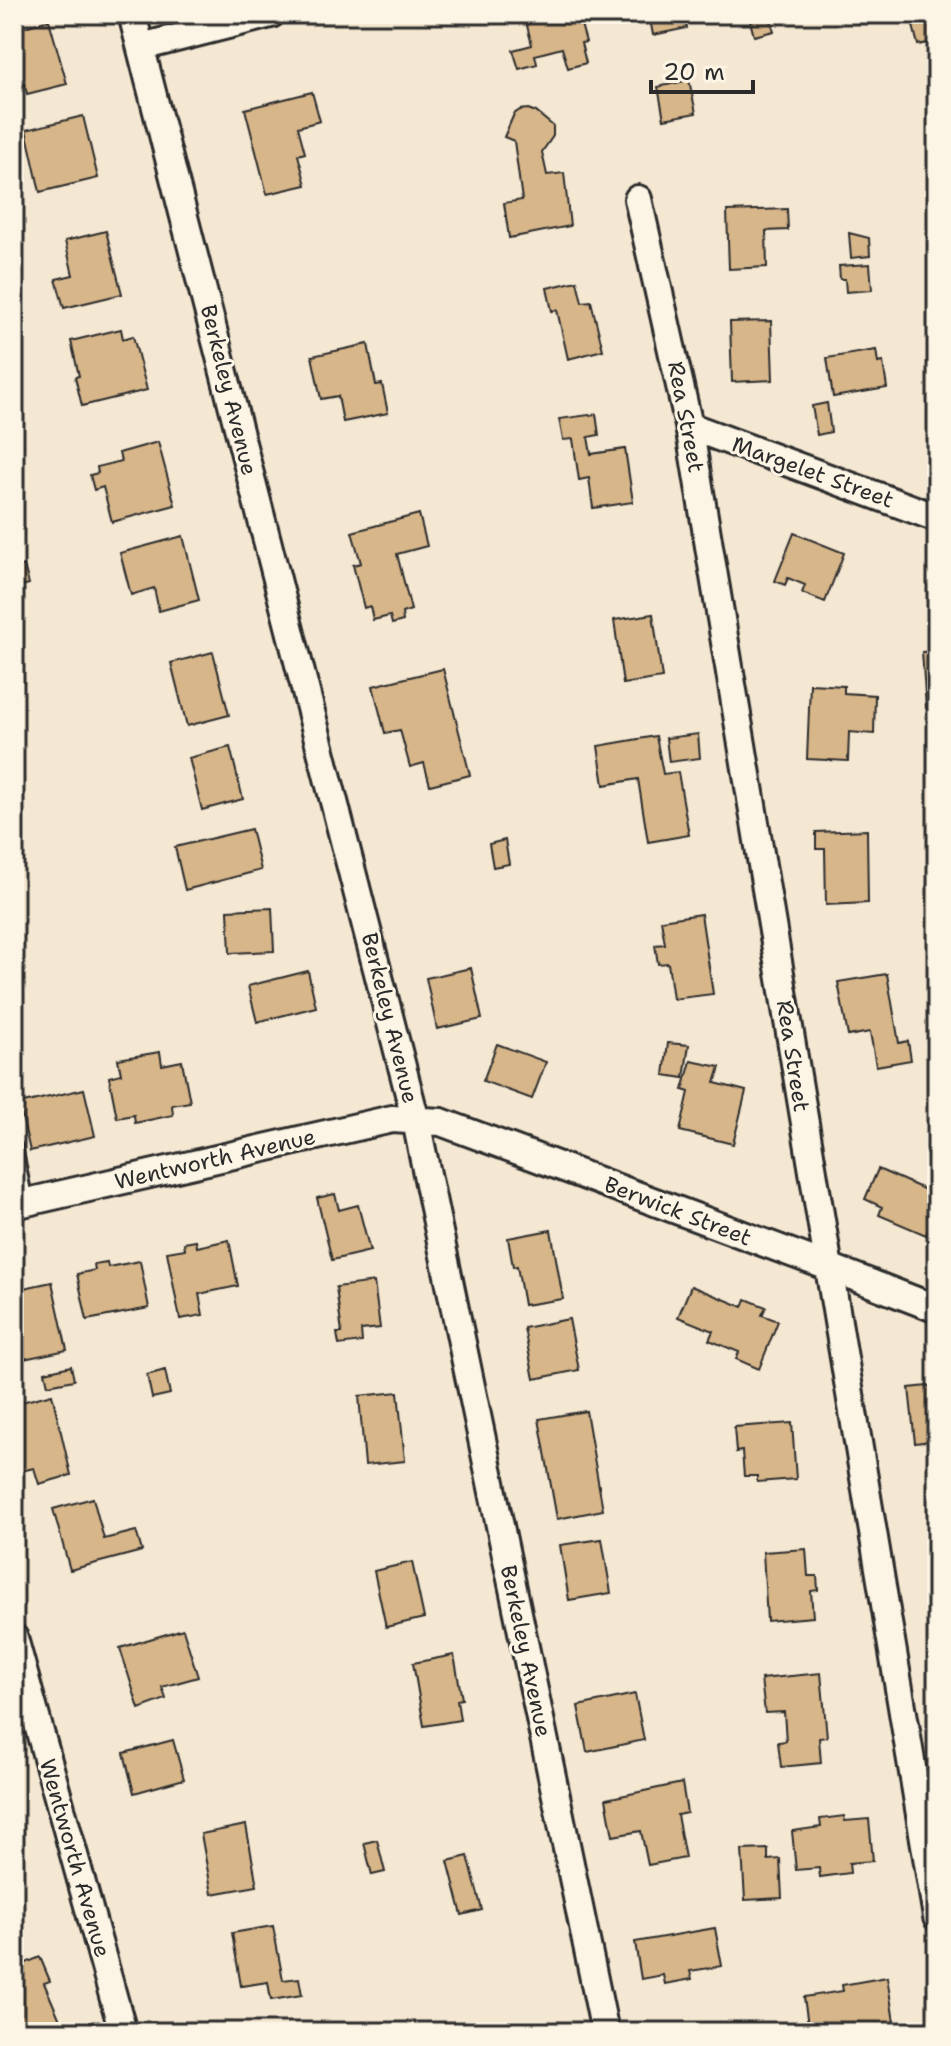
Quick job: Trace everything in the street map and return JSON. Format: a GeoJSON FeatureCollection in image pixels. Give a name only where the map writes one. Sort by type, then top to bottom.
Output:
{"type":"FeatureCollection","features":[{"type":"Feature","properties":{"kind":"street","name":"Berkeley Avenue"},"geometry":{"type":"LineString","coordinates":[[132,14],[416,1121],[605,2032]]}},
{"type":"Feature","properties":{"kind":"street"},"geometry":{"type":"LineString","coordinates":[[141,47],[271,14]]}},
{"type":"Feature","properties":{"kind":"street","name":"Rea Street"},"geometry":{"type":"LineString","coordinates":[[638,199],[689,426],[937,1917]]}},
{"type":"Feature","properties":{"kind":"street","name":"Margelet Street"},"geometry":{"type":"LineString","coordinates":[[689,426],[937,518]]}},
{"type":"Feature","properties":{"kind":"street","name":"Wentworth Avenue"},"geometry":{"type":"LineString","coordinates":[[20,1204],[392,1119],[416,1121]]}},
{"type":"Feature","properties":{"kind":"street","name":"Berwick Street"},"geometry":{"type":"LineString","coordinates":[[416,1121],[441,1122],[937,1309]]}},
{"type":"Feature","properties":{"kind":"street","name":"Wentworth Avenue"},"geometry":{"type":"LineString","coordinates":[[14,1638],[123,2032]]}},
{"type":"Feature","properties":{"kind":"lane"},"geometry":{"type":"LineString","coordinates":[[14,1147],[20,1204]]}},
{"type":"Feature","properties":{"kind":"building"},"geometry":{"type":"Polygon","coordinates":[[[540,14],[578,14],[586,42],[581,43],[586,63],[568,68],[562,48],[535,55],[537,64],[519,69],[513,50],[532,45],[525,18],[540,14]]]}},
{"type":"Feature","properties":{"kind":"building"},"geometry":{"type":"Polygon","coordinates":[[[649,14],[684,14],[687,28],[653,35],[649,14]]]}},
{"type":"Feature","properties":{"kind":"building"},"geometry":{"type":"Polygon","coordinates":[[[748,14],[769,14],[774,31],[754,36],[748,14]]]}},
{"type":"Feature","properties":{"kind":"building"},"geometry":{"type":"Polygon","coordinates":[[[910,14],[937,14],[937,41],[918,45],[910,14]]]}},
{"type":"Feature","properties":{"kind":"building"},"geometry":{"type":"Polygon","coordinates":[[[49,20],[67,84],[27,94],[14,46],[14,30],[49,20]]]}},
{"type":"Feature","properties":{"kind":"building"},"geometry":{"type":"Polygon","coordinates":[[[689,80],[696,113],[664,119],[658,87],[689,80]]]}},
{"type":"Feature","properties":{"kind":"building"},"geometry":{"type":"Polygon","coordinates":[[[312,92],[320,121],[298,127],[305,153],[298,155],[306,185],[267,194],[245,109],[312,92]]]}},
{"type":"Feature","properties":{"kind":"building"},"geometry":{"type":"Polygon","coordinates":[[[528,109],[553,126],[553,136],[542,152],[547,175],[564,173],[570,226],[509,238],[504,203],[522,200],[514,141],[504,137],[514,114],[528,109]]]}},
{"type":"Feature","properties":{"kind":"building"},"geometry":{"type":"Polygon","coordinates":[[[83,116],[98,178],[40,192],[26,130],[83,116]]]}},
{"type":"Feature","properties":{"kind":"building"},"geometry":{"type":"Polygon","coordinates":[[[787,209],[788,230],[766,231],[767,267],[729,269],[727,211],[787,209]]]}},
{"type":"Feature","properties":{"kind":"building"},"geometry":{"type":"Polygon","coordinates":[[[106,231],[122,294],[64,308],[56,279],[73,275],[65,241],[106,231]]]}},
{"type":"Feature","properties":{"kind":"building"},"geometry":{"type":"Polygon","coordinates":[[[849,233],[869,238],[870,256],[851,258],[849,233]]]}},
{"type":"Feature","properties":{"kind":"building"},"geometry":{"type":"Polygon","coordinates":[[[870,264],[872,290],[846,292],[845,279],[840,279],[839,266],[870,264]]]}},
{"type":"Feature","properties":{"kind":"building"},"geometry":{"type":"Polygon","coordinates":[[[577,281],[582,302],[591,301],[603,350],[568,359],[557,310],[552,311],[547,288],[577,281]]]}},
{"type":"Feature","properties":{"kind":"building"},"geometry":{"type":"Polygon","coordinates":[[[771,321],[773,380],[732,382],[730,322],[771,321]]]}},
{"type":"Feature","properties":{"kind":"building"},"geometry":{"type":"Polygon","coordinates":[[[121,329],[123,339],[133,336],[147,390],[82,406],[71,341],[121,329]]]}},
{"type":"Feature","properties":{"kind":"building"},"geometry":{"type":"Polygon","coordinates":[[[368,344],[376,385],[382,384],[388,413],[343,422],[338,396],[321,399],[312,356],[368,344]]]}},
{"type":"Feature","properties":{"kind":"building"},"geometry":{"type":"Polygon","coordinates":[[[876,350],[878,363],[883,362],[887,388],[833,397],[827,358],[876,350]]]}},
{"type":"Feature","properties":{"kind":"building"},"geometry":{"type":"Polygon","coordinates":[[[827,403],[831,432],[817,435],[812,406],[827,403]]]}},
{"type":"Feature","properties":{"kind":"building"},"geometry":{"type":"Polygon","coordinates":[[[596,414],[599,435],[588,437],[591,454],[625,449],[633,502],[593,508],[589,478],[579,480],[573,439],[563,440],[559,419],[596,414]]]}},
{"type":"Feature","properties":{"kind":"building"},"geometry":{"type":"Polygon","coordinates":[[[158,442],[175,505],[112,522],[103,487],[94,490],[90,475],[98,473],[97,467],[121,461],[119,453],[158,442]]]}},
{"type":"Feature","properties":{"kind":"building"},"geometry":{"type":"Polygon","coordinates":[[[419,514],[427,546],[397,554],[411,610],[402,613],[403,621],[392,624],[390,616],[373,620],[370,606],[364,608],[353,565],[361,563],[352,532],[419,514]]]}},
{"type":"Feature","properties":{"kind":"building"},"geometry":{"type":"Polygon","coordinates":[[[794,533],[844,553],[825,602],[802,593],[805,585],[788,578],[785,585],[775,581],[794,533]]]}},
{"type":"Feature","properties":{"kind":"building"},"geometry":{"type":"Polygon","coordinates":[[[183,536],[199,600],[159,611],[154,588],[131,595],[120,553],[183,536]]]}},
{"type":"Feature","properties":{"kind":"building"},"geometry":{"type":"Polygon","coordinates":[[[24,565],[29,584],[14,588],[14,568],[24,565]]]}},
{"type":"Feature","properties":{"kind":"building"},"geometry":{"type":"Polygon","coordinates":[[[653,614],[662,678],[623,684],[614,620],[653,614]]]}},
{"type":"Feature","properties":{"kind":"building"},"geometry":{"type":"Polygon","coordinates":[[[937,651],[937,707],[926,708],[922,652],[937,651]]]}},
{"type":"Feature","properties":{"kind":"building"},"geometry":{"type":"Polygon","coordinates":[[[213,652],[229,715],[187,726],[171,663],[213,652]]]}},
{"type":"Feature","properties":{"kind":"building"},"geometry":{"type":"Polygon","coordinates":[[[443,669],[470,775],[430,785],[424,763],[410,767],[400,730],[385,733],[373,686],[443,669]]]}},
{"type":"Feature","properties":{"kind":"building"},"geometry":{"type":"Polygon","coordinates":[[[810,684],[844,686],[844,693],[875,695],[874,734],[849,732],[848,761],[807,759],[810,684]]]}},
{"type":"Feature","properties":{"kind":"building"},"geometry":{"type":"Polygon","coordinates":[[[698,734],[700,758],[669,762],[666,738],[698,734]]]}},
{"type":"Feature","properties":{"kind":"building"},"geometry":{"type":"Polygon","coordinates":[[[656,736],[663,774],[678,772],[689,835],[648,842],[638,779],[604,785],[598,746],[656,736]]]}},
{"type":"Feature","properties":{"kind":"building"},"geometry":{"type":"Polygon","coordinates":[[[230,747],[243,799],[202,810],[189,758],[230,747]]]}},
{"type":"Feature","properties":{"kind":"building"},"geometry":{"type":"Polygon","coordinates":[[[251,829],[261,870],[185,890],[175,847],[251,829]]]}},
{"type":"Feature","properties":{"kind":"building"},"geometry":{"type":"Polygon","coordinates":[[[867,830],[868,903],[826,905],[825,849],[816,849],[816,832],[867,830]]]}},
{"type":"Feature","properties":{"kind":"building"},"geometry":{"type":"Polygon","coordinates":[[[505,840],[509,864],[493,867],[489,844],[505,840]]]}},
{"type":"Feature","properties":{"kind":"building"},"geometry":{"type":"Polygon","coordinates":[[[272,908],[274,951],[230,953],[228,910],[272,908]]]}},
{"type":"Feature","properties":{"kind":"building"},"geometry":{"type":"Polygon","coordinates":[[[701,914],[713,994],[673,999],[668,963],[658,964],[655,945],[665,944],[661,920],[701,914]]]}},
{"type":"Feature","properties":{"kind":"building"},"geometry":{"type":"Polygon","coordinates":[[[471,968],[482,1019],[437,1029],[426,978],[471,968]]]}},
{"type":"Feature","properties":{"kind":"building"},"geometry":{"type":"Polygon","coordinates":[[[308,971],[316,1007],[257,1022],[248,986],[308,971]]]}},
{"type":"Feature","properties":{"kind":"building"},"geometry":{"type":"Polygon","coordinates":[[[887,974],[899,1043],[908,1041],[911,1060],[876,1066],[870,1032],[848,1036],[838,982],[887,974]]]}},
{"type":"Feature","properties":{"kind":"building"},"geometry":{"type":"Polygon","coordinates":[[[668,1043],[689,1045],[684,1078],[664,1075],[668,1043]]]}},
{"type":"Feature","properties":{"kind":"building"},"geometry":{"type":"Polygon","coordinates":[[[497,1044],[546,1062],[532,1099],[483,1081],[497,1044]]]}},
{"type":"Feature","properties":{"kind":"building"},"geometry":{"type":"Polygon","coordinates":[[[160,1052],[162,1065],[182,1061],[190,1102],[172,1105],[173,1115],[135,1123],[134,1115],[117,1118],[109,1077],[121,1074],[118,1059],[160,1052]]]}},
{"type":"Feature","properties":{"kind":"building"},"geometry":{"type":"Polygon","coordinates":[[[691,1061],[720,1067],[715,1083],[746,1091],[733,1144],[680,1131],[689,1092],[683,1090],[691,1061]]]}},
{"type":"Feature","properties":{"kind":"building"},"geometry":{"type":"Polygon","coordinates":[[[84,1089],[95,1136],[30,1151],[19,1104],[84,1089]]]}},
{"type":"Feature","properties":{"kind":"building"},"geometry":{"type":"Polygon","coordinates":[[[878,1169],[937,1195],[937,1210],[926,1235],[879,1215],[882,1207],[865,1199],[878,1169]]]}},
{"type":"Feature","properties":{"kind":"building"},"geometry":{"type":"Polygon","coordinates":[[[335,1194],[339,1210],[358,1205],[370,1251],[332,1260],[317,1198],[335,1194]]]}},
{"type":"Feature","properties":{"kind":"building"},"geometry":{"type":"Polygon","coordinates":[[[551,1230],[563,1299],[524,1305],[508,1238],[551,1230]]]}},
{"type":"Feature","properties":{"kind":"building"},"geometry":{"type":"Polygon","coordinates":[[[229,1240],[238,1286],[199,1294],[203,1315],[180,1319],[167,1252],[185,1249],[184,1243],[196,1241],[197,1247],[229,1240]]]}},
{"type":"Feature","properties":{"kind":"building"},"geometry":{"type":"Polygon","coordinates":[[[140,1261],[149,1308],[87,1320],[77,1274],[95,1270],[94,1264],[107,1262],[108,1267],[140,1261]]]}},
{"type":"Feature","properties":{"kind":"building"},"geometry":{"type":"Polygon","coordinates":[[[52,1282],[67,1350],[14,1361],[14,1290],[52,1282]]]}},
{"type":"Feature","properties":{"kind":"building"},"geometry":{"type":"Polygon","coordinates":[[[374,1282],[380,1328],[361,1330],[362,1342],[339,1345],[337,1333],[342,1333],[336,1287],[374,1282]]]}},
{"type":"Feature","properties":{"kind":"building"},"geometry":{"type":"Polygon","coordinates":[[[691,1286],[743,1307],[746,1299],[766,1307],[762,1315],[778,1321],[759,1369],[736,1359],[739,1352],[709,1340],[713,1331],[678,1317],[691,1286]]]}},
{"type":"Feature","properties":{"kind":"building"},"geometry":{"type":"Polygon","coordinates":[[[569,1319],[579,1370],[534,1379],[524,1328],[569,1319]]]}},
{"type":"Feature","properties":{"kind":"building"},"geometry":{"type":"Polygon","coordinates":[[[71,1366],[74,1380],[48,1385],[45,1372],[71,1366]]]}},
{"type":"Feature","properties":{"kind":"building"},"geometry":{"type":"Polygon","coordinates":[[[165,1370],[170,1394],[152,1398],[147,1375],[165,1370]]]}},
{"type":"Feature","properties":{"kind":"building"},"geometry":{"type":"Polygon","coordinates":[[[937,1385],[937,1440],[915,1443],[909,1388],[937,1385]]]}},
{"type":"Feature","properties":{"kind":"building"},"geometry":{"type":"Polygon","coordinates":[[[398,1392],[405,1461],[365,1465],[359,1396],[398,1392]]]}},
{"type":"Feature","properties":{"kind":"building"},"geometry":{"type":"Polygon","coordinates":[[[52,1394],[71,1475],[39,1484],[34,1468],[21,1471],[14,1445],[14,1404],[52,1394]]]}},
{"type":"Feature","properties":{"kind":"building"},"geometry":{"type":"Polygon","coordinates":[[[586,1411],[603,1510],[557,1519],[539,1419],[586,1411]]]}},
{"type":"Feature","properties":{"kind":"building"},"geometry":{"type":"Polygon","coordinates":[[[792,1423],[796,1479],[757,1482],[757,1476],[744,1476],[742,1451],[736,1452],[734,1427],[792,1423]]]}},
{"type":"Feature","properties":{"kind":"building"},"geometry":{"type":"Polygon","coordinates":[[[93,1498],[104,1539],[136,1531],[142,1551],[70,1570],[53,1509],[93,1498]]]}},
{"type":"Feature","properties":{"kind":"building"},"geometry":{"type":"Polygon","coordinates":[[[602,1539],[611,1593],[569,1600],[560,1545],[602,1539]]]}},
{"type":"Feature","properties":{"kind":"building"},"geometry":{"type":"Polygon","coordinates":[[[806,1549],[808,1576],[817,1576],[818,1590],[811,1591],[813,1617],[767,1621],[763,1552],[806,1549]]]}},
{"type":"Feature","properties":{"kind":"building"},"geometry":{"type":"Polygon","coordinates":[[[412,1562],[424,1618],[386,1627],[374,1571],[412,1562]]]}},
{"type":"Feature","properties":{"kind":"building"},"geometry":{"type":"Polygon","coordinates":[[[183,1629],[198,1677],[162,1687],[166,1699],[139,1709],[120,1648],[183,1629]]]}},
{"type":"Feature","properties":{"kind":"building"},"geometry":{"type":"Polygon","coordinates":[[[454,1655],[462,1699],[457,1700],[460,1720],[424,1726],[413,1663],[454,1655]]]}},
{"type":"Feature","properties":{"kind":"building"},"geometry":{"type":"Polygon","coordinates":[[[821,1673],[827,1737],[819,1738],[821,1763],[781,1767],[778,1742],[786,1741],[784,1712],[765,1713],[761,1679],[821,1673]]]}},
{"type":"Feature","properties":{"kind":"building"},"geometry":{"type":"Polygon","coordinates":[[[635,1694],[644,1740],[587,1752],[578,1706],[635,1694]]]}},
{"type":"Feature","properties":{"kind":"building"},"geometry":{"type":"Polygon","coordinates":[[[173,1740],[184,1779],[134,1793],[124,1753],[173,1740]]]}},
{"type":"Feature","properties":{"kind":"building"},"geometry":{"type":"Polygon","coordinates":[[[682,1783],[687,1813],[677,1815],[685,1858],[648,1865],[641,1831],[613,1836],[606,1799],[682,1783]]]}},
{"type":"Feature","properties":{"kind":"building"},"geometry":{"type":"Polygon","coordinates":[[[844,1816],[845,1821],[869,1819],[873,1861],[849,1863],[850,1873],[820,1877],[819,1868],[796,1870],[792,1831],[821,1827],[820,1819],[844,1816]]]}},
{"type":"Feature","properties":{"kind":"building"},"geometry":{"type":"Polygon","coordinates":[[[246,1825],[257,1886],[212,1894],[201,1834],[246,1825]]]}},
{"type":"Feature","properties":{"kind":"building"},"geometry":{"type":"Polygon","coordinates":[[[377,1840],[385,1872],[372,1875],[364,1843],[377,1840]]]}},
{"type":"Feature","properties":{"kind":"building"},"geometry":{"type":"Polygon","coordinates":[[[768,1849],[768,1860],[780,1859],[782,1898],[745,1900],[742,1850],[768,1849]]]}},
{"type":"Feature","properties":{"kind":"building"},"geometry":{"type":"Polygon","coordinates":[[[468,1856],[482,1910],[462,1915],[448,1861],[468,1856]]]}},
{"type":"Feature","properties":{"kind":"building"},"geometry":{"type":"Polygon","coordinates":[[[273,1926],[283,1980],[299,1978],[302,1995],[271,2000],[268,1982],[241,1986],[232,1933],[273,1926]]]}},
{"type":"Feature","properties":{"kind":"building"},"geometry":{"type":"Polygon","coordinates":[[[715,1928],[722,1966],[690,1971],[692,1979],[665,1984],[663,1975],[641,1979],[635,1942],[715,1928]]]}},
{"type":"Feature","properties":{"kind":"building"},"geometry":{"type":"Polygon","coordinates":[[[40,1957],[50,1981],[44,1983],[60,2020],[34,2032],[14,2032],[14,1960],[17,1967],[40,1957]]]}},
{"type":"Feature","properties":{"kind":"building"},"geometry":{"type":"Polygon","coordinates":[[[887,1977],[894,2022],[832,2032],[809,2032],[804,1997],[843,1991],[842,1985],[887,1977]]]}}]}
